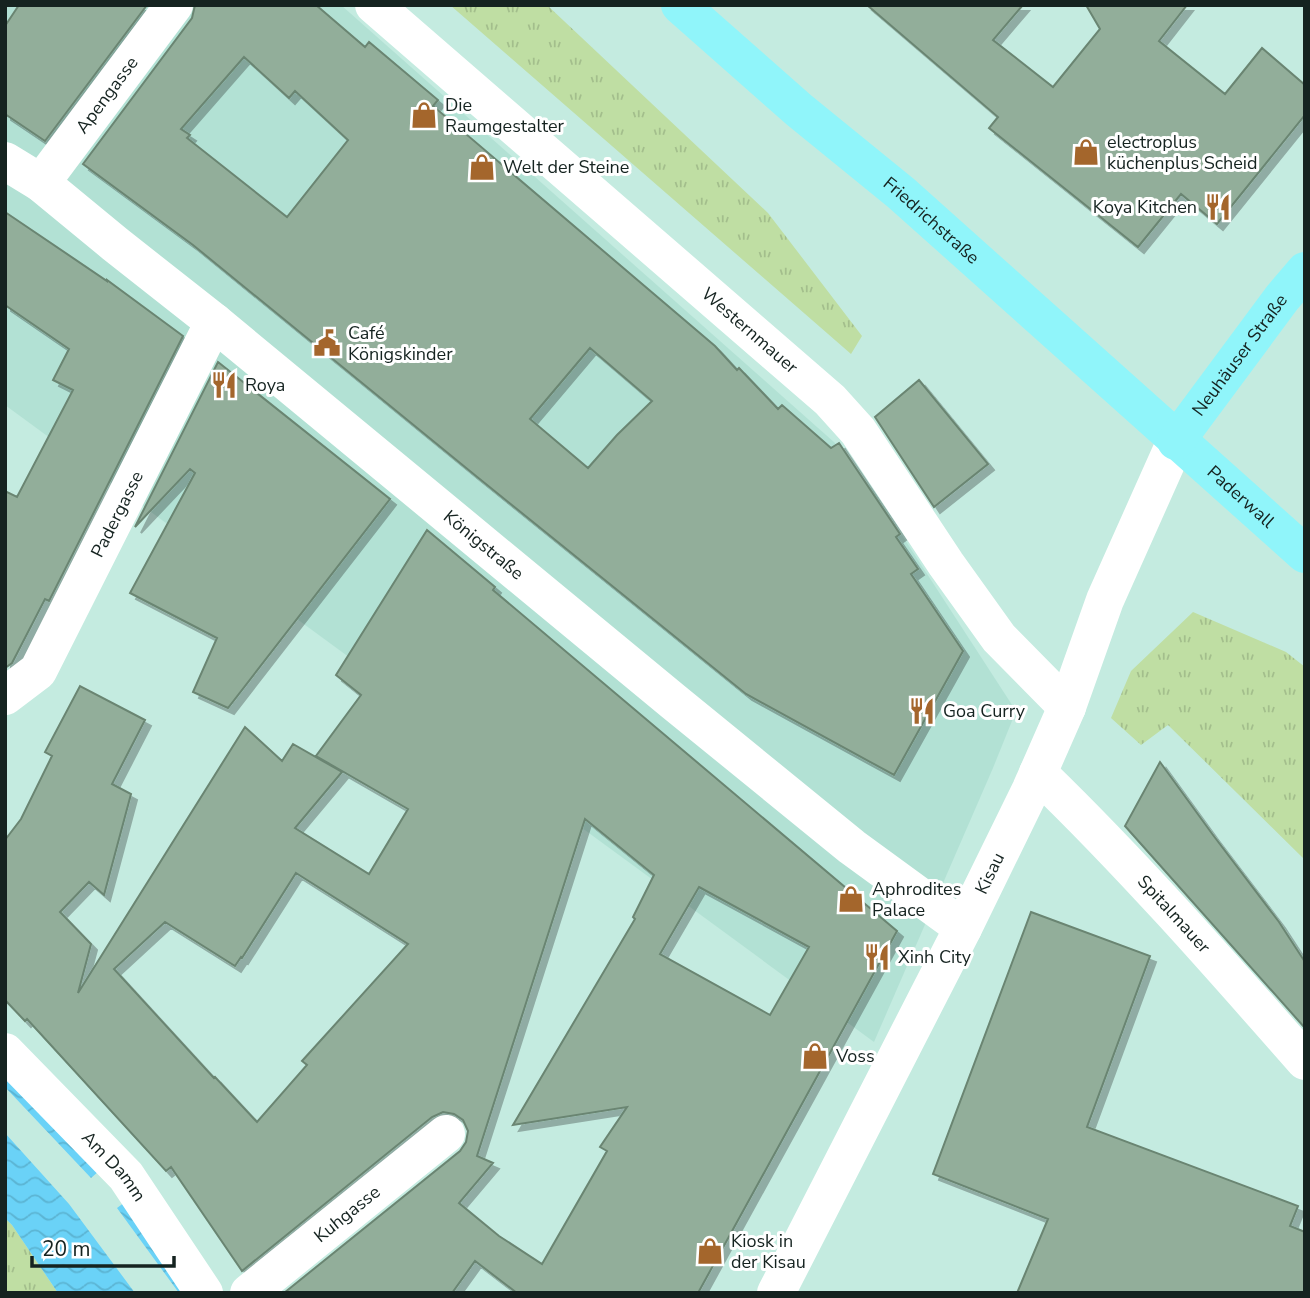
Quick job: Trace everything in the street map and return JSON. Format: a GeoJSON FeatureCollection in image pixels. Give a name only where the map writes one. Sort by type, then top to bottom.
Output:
{"type":"FeatureCollection","features":[{"type":"Feature","properties":{"kind":"main road","name":"Friedrichstraße"},"geometry":{"type":"LineString","coordinates":[[680,5],[799,110],[901,192],[1177,441]]}},
{"type":"Feature","properties":{"kind":"main road","name":"Neuhäuser Straße"},"geometry":{"type":"LineString","coordinates":[[1177,441],[1282,298],[1305,271]]}},
{"type":"Feature","properties":{"kind":"main road","name":"Paderwall"},"geometry":{"type":"LineString","coordinates":[[1177,441],[1305,554]]}},
{"type":"Feature","properties":{"kind":"street","name":"Apengasse"},"geometry":{"type":"LineString","coordinates":[[41,183],[174,5]]}},
{"type":"Feature","properties":{"kind":"street","name":"Westernmauer"},"geometry":{"type":"LineString","coordinates":[[374,5],[830,400],[858,431],[946,564],[999,638],[1067,707]]}},
{"type":"Feature","properties":{"kind":"street","name":"Königstraße"},"geometry":{"type":"LineString","coordinates":[[5,161],[41,183],[214,322],[852,847],[963,928]]}},
{"type":"Feature","properties":{"kind":"street","name":"Padergasse"},"geometry":{"type":"LineString","coordinates":[[5,696],[38,671],[214,322]]}},
{"type":"Feature","properties":{"kind":"street","name":"Kisau"},"geometry":{"type":"LineString","coordinates":[[776,1293],[963,928],[1038,773],[1067,707],[1105,600],[1177,441]]}},
{"type":"Feature","properties":{"kind":"street","name":"Spitalmauer"},"geometry":{"type":"LineString","coordinates":[[1038,773],[1184,923],[1305,1061]]}},
{"type":"Feature","properties":{"kind":"street","name":"Am Damm"},"geometry":{"type":"LineString","coordinates":[[5,1052],[126,1176],[204,1293]]}},
{"type":"Feature","properties":{"kind":"street","name":"Kuhgasse"},"geometry":{"type":"LineString","coordinates":[[249,1293],[446,1134]]}},
{"type":"Feature","properties":{"kind":"shaded area"},"geometry":{"type":"Polygon","coordinates":[[[5,5],[341,5],[835,443],[872,489],[1016,711],[874,1042],[5,405],[5,5]]]}},
{"type":"Feature","properties":{"kind":"green space"},"geometry":{"type":"Polygon","coordinates":[[[450,5],[547,5],[768,213],[862,336],[851,354],[450,5]]]}},
{"type":"Feature","properties":{"kind":"green space"},"geometry":{"type":"Polygon","coordinates":[[[1193,612],[1286,652],[1305,667],[1305,860],[1168,725],[1141,745],[1111,718],[1131,671],[1193,612]]]}},
{"type":"Feature","properties":{"kind":"green space"},"geometry":{"type":"Polygon","coordinates":[[[5,1218],[12,1225],[58,1293],[5,1293],[5,1218]]]}},
{"type":"Feature","properties":{"kind":"water"},"geometry":{"type":"Polygon","coordinates":[[[5,1073],[99,1171],[91,1178],[5,1087],[5,1073]]]}},
{"type":"Feature","properties":{"kind":"water"},"geometry":{"type":"Polygon","coordinates":[[[5,1133],[69,1204],[135,1293],[58,1293],[5,1218],[5,1133]]]}},
{"type":"Feature","properties":{"kind":"water"},"geometry":{"type":"Polygon","coordinates":[[[125,1202],[189,1293],[179,1293],[117,1208],[125,1202]]]}},
{"type":"Feature","properties":{"kind":"building"},"geometry":{"type":"Polygon","coordinates":[[[19,5],[147,5],[45,141],[5,114],[5,26],[19,5]]]}},
{"type":"Feature","properties":{"kind":"building"},"geometry":{"type":"Polygon","coordinates":[[[195,5],[316,5],[365,47],[369,42],[438,100],[433,106],[715,346],[778,409],[782,405],[831,448],[839,443],[900,534],[896,537],[918,569],[911,574],[963,651],[894,775],[746,694],[193,245],[83,164],[192,18],[195,5]],[[244,57],[181,129],[190,135],[187,138],[287,217],[348,140],[295,91],[289,98],[244,57]],[[590,348],[530,419],[588,468],[652,401],[590,348]]]}},
{"type":"Feature","properties":{"kind":"building"},"geometry":{"type":"Polygon","coordinates":[[[867,5],[1023,5],[993,40],[1053,87],[1100,29],[1086,5],[1187,5],[1159,41],[1225,94],[1262,48],[1305,85],[1305,115],[1217,224],[1181,194],[1138,247],[989,128],[998,117],[867,5]]]}},
{"type":"Feature","properties":{"kind":"building"},"geometry":{"type":"Polygon","coordinates":[[[5,212],[107,280],[183,336],[49,601],[45,599],[12,663],[5,668],[5,491],[17,497],[73,390],[53,380],[69,349],[5,305],[5,212]]]}},
{"type":"Feature","properties":{"kind":"building"},"geometry":{"type":"Polygon","coordinates":[[[218,362],[390,499],[228,708],[193,692],[217,638],[130,593],[195,473],[190,469],[135,527],[218,362]]]}},
{"type":"Feature","properties":{"kind":"building"},"geometry":{"type":"Polygon","coordinates":[[[919,380],[988,464],[934,507],[875,417],[919,380]]]}},
{"type":"Feature","properties":{"kind":"building"},"geometry":{"type":"Polygon","coordinates":[[[427,530],[495,587],[493,590],[897,931],[698,1293],[517,1293],[475,1261],[452,1293],[284,1293],[460,1151],[466,1142],[468,1131],[463,1120],[454,1114],[443,1112],[432,1117],[242,1271],[171,1167],[166,1171],[27,1019],[25,1021],[5,1000],[5,840],[21,819],[52,756],[45,752],[80,686],[145,720],[112,784],[131,794],[104,895],[89,882],[60,912],[91,944],[78,993],[245,727],[282,761],[293,744],[342,772],[295,828],[369,874],[408,809],[316,756],[361,695],[336,675],[427,530]],[[585,819],[477,1156],[493,1163],[459,1203],[499,1236],[542,1264],[607,1151],[600,1147],[627,1107],[513,1125],[635,919],[633,917],[654,875],[585,819]],[[296,873],[235,966],[165,922],[114,969],[257,1122],[307,1065],[302,1061],[408,944],[296,873]],[[699,887],[660,954],[770,1015],[809,947],[699,887]]]}},
{"type":"Feature","properties":{"kind":"building"},"geometry":{"type":"Polygon","coordinates":[[[1160,762],[1279,922],[1305,962],[1305,1028],[1125,826],[1160,762]]]}},
{"type":"Feature","properties":{"kind":"building"},"geometry":{"type":"Polygon","coordinates":[[[1031,912],[1150,956],[1087,1127],[1298,1206],[1290,1226],[1305,1232],[1305,1293],[1017,1293],[1048,1219],[933,1174],[1031,912]]]}},
{"type":"Feature","properties":{"kind":"place","name":"Die Raumgestalter"},"geometry":{"type":"Point","coordinates":[424,115]}},
{"type":"Feature","properties":{"kind":"place","name":"electroplus küchenplus Scheid"},"geometry":{"type":"Point","coordinates":[1086,152]}},
{"type":"Feature","properties":{"kind":"place","name":"Welt der Steine"},"geometry":{"type":"Point","coordinates":[482,167]}},
{"type":"Feature","properties":{"kind":"place","name":"Koya Kitchen"},"geometry":{"type":"Point","coordinates":[1218,207]}},
{"type":"Feature","properties":{"kind":"place","name":"Café Königskinder"},"geometry":{"type":"Point","coordinates":[327,343]}},
{"type":"Feature","properties":{"kind":"place","name":"Roya"},"geometry":{"type":"Point","coordinates":[224,385]}},
{"type":"Feature","properties":{"kind":"place","name":"Goa Curry"},"geometry":{"type":"Point","coordinates":[922,711]}},
{"type":"Feature","properties":{"kind":"place","name":"Aphrodites Palace"},"geometry":{"type":"Point","coordinates":[851,899]}},
{"type":"Feature","properties":{"kind":"place","name":"Xinh City"},"geometry":{"type":"Point","coordinates":[877,957]}},
{"type":"Feature","properties":{"kind":"place","name":"Voss"},"geometry":{"type":"Point","coordinates":[815,1056]}},
{"type":"Feature","properties":{"kind":"place","name":"Kiosk in der Kisau"},"geometry":{"type":"Point","coordinates":[710,1251]}}]}
